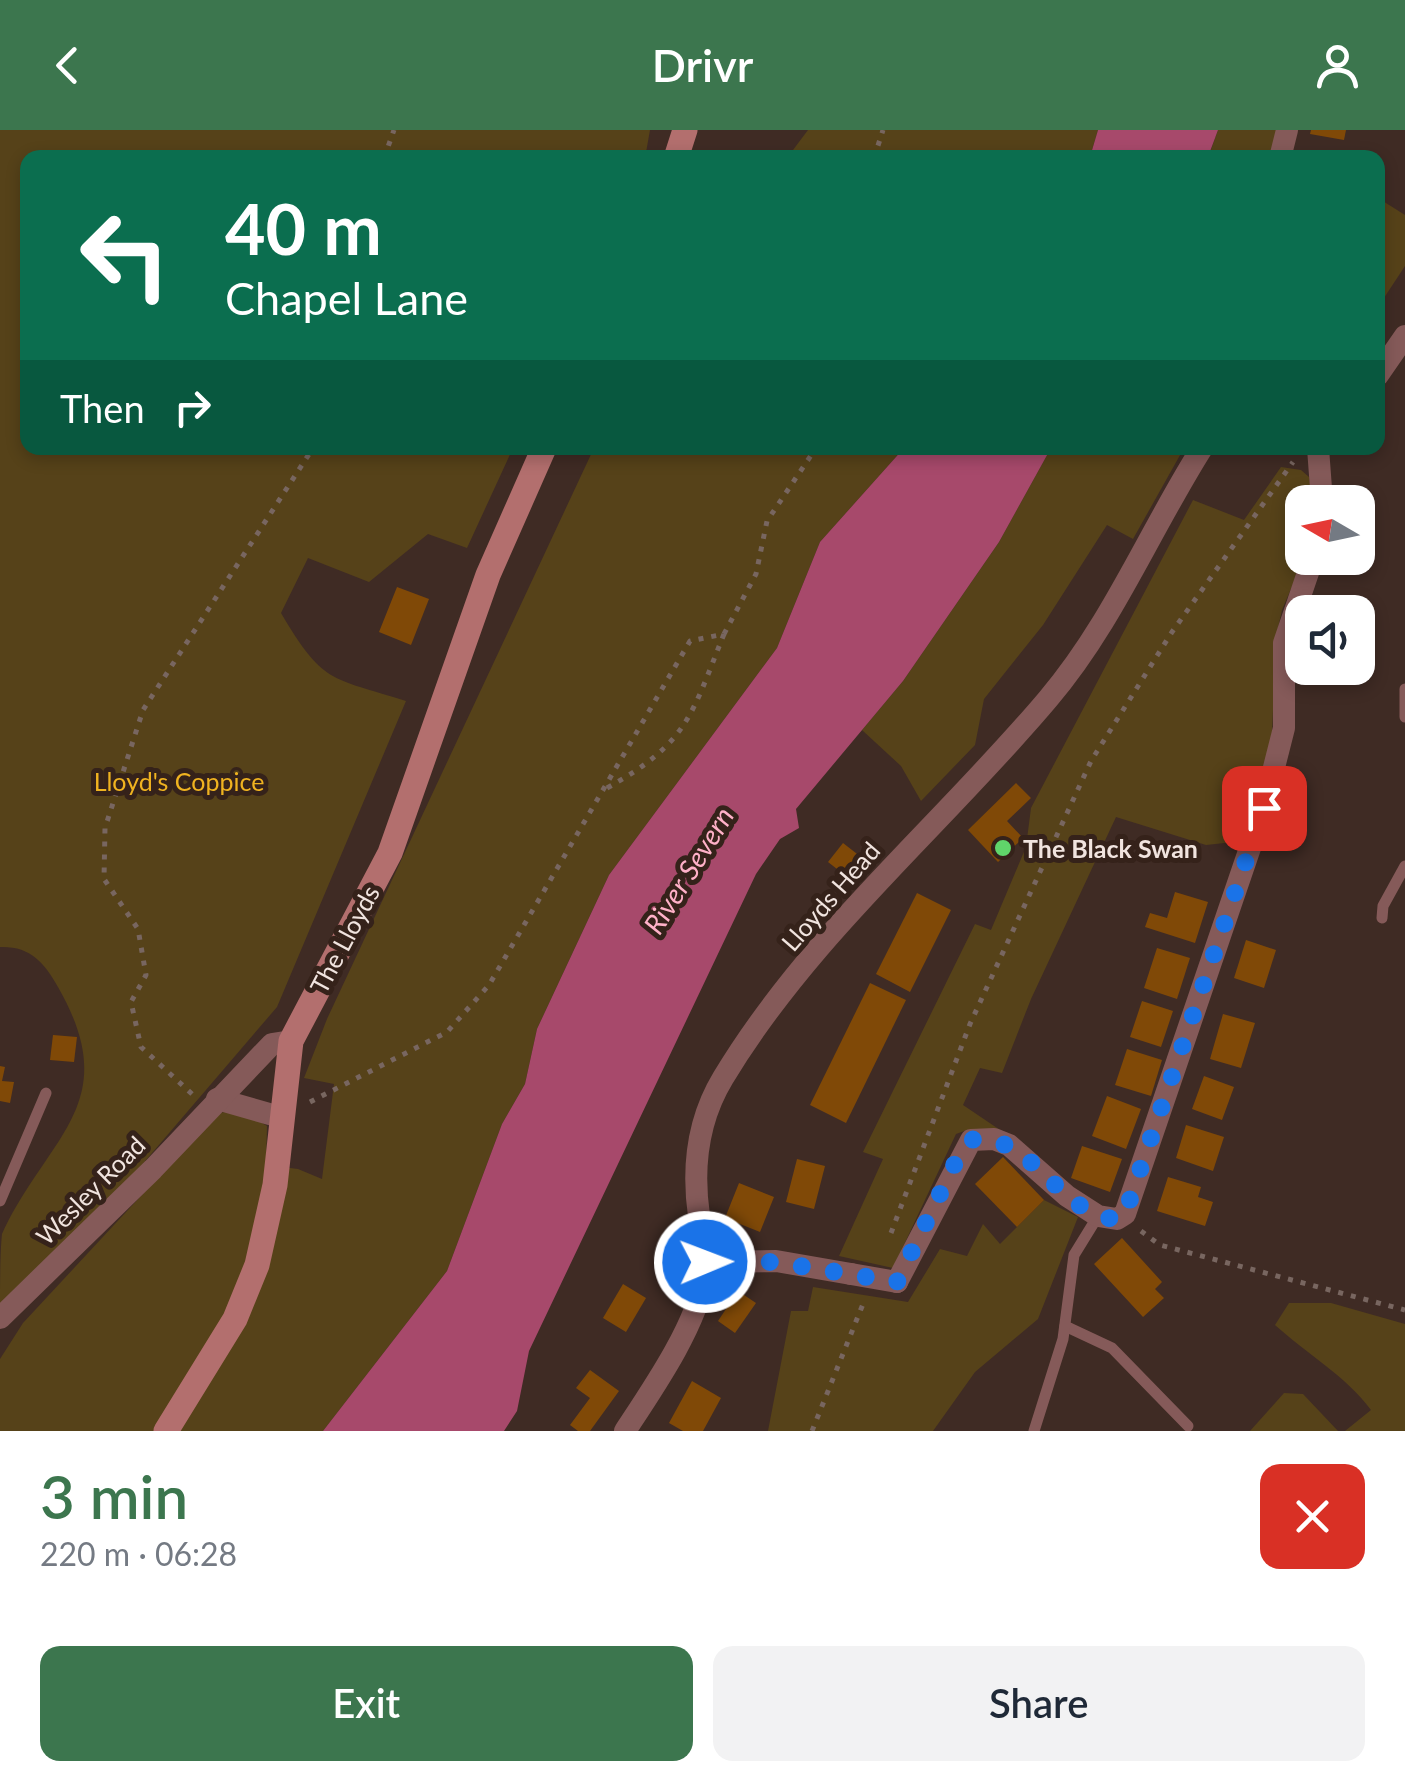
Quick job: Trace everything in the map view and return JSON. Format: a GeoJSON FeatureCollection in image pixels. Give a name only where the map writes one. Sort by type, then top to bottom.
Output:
{"type":"FeatureCollection","features":[{"type":"Feature","properties":{"kind":"street"},"geometry":{"type":"LineString","coordinates":[[1385,365],[1405,336]]}},
{"type":"Feature","properties":{"kind":"street","name":"The Lloyds"},"geometry":{"type":"LineString","coordinates":[[166,1431],[235,1319],[257,1265],[275,1185],[291,1041],[390,853],[488,575],[541,455]]}},
{"type":"Feature","properties":{"kind":"street","name":"Lloyds Head"},"geometry":{"type":"LineString","coordinates":[[625,1431],[651,1393],[700,1294],[705,1262],[695,1188],[696,1144],[721,1081],[824,942],[1050,698],[1108,613],[1198,455]]}},
{"type":"Feature","properties":{"kind":"street"},"geometry":{"type":"LineString","coordinates":[[1319,455],[1321,485]]}},
{"type":"Feature","properties":{"kind":"street"},"geometry":{"type":"LineString","coordinates":[[705,1262],[776,1262],[897,1282],[970,1140],[994,1138],[1008,1146],[1098,1216],[1117,1219],[1125,1214],[1269,788],[1284,728],[1284,643],[1307,575]]}},
{"type":"Feature","properties":{"kind":"street","name":"Wesley Road"},"geometry":{"type":"LineString","coordinates":[[0,1318],[154,1169],[211,1104],[272,1044],[291,1041]]}},
{"type":"Feature","properties":{"kind":"street"},"geometry":{"type":"LineString","coordinates":[[211,1104],[280,1117]]}},
{"type":"Feature","properties":{"kind":"lane"},"geometry":{"type":"LineString","coordinates":[[1405,689],[1405,718]]}},
{"type":"Feature","properties":{"kind":"lane"},"geometry":{"type":"LineString","coordinates":[[1382,918],[1383,906],[1405,866]]}},
{"type":"Feature","properties":{"kind":"lane"},"geometry":{"type":"LineString","coordinates":[[0,1201],[46,1093]]}},
{"type":"Feature","properties":{"kind":"lane"},"geometry":{"type":"LineString","coordinates":[[1034,1431],[1065,1326],[1074,1255],[1098,1216]]}},
{"type":"Feature","properties":{"kind":"lane"},"geometry":{"type":"LineString","coordinates":[[1065,1326],[1112,1348],[1188,1426]]}},
{"type":"Feature","properties":{"kind":"path"},"geometry":{"type":"LineString","coordinates":[[211,1104],[141,1047],[132,1002],[146,974],[138,928],[104,879],[105,828],[143,710],[309,455]]}},
{"type":"Feature","properties":{"kind":"path"},"geometry":{"type":"LineString","coordinates":[[603,790],[646,766],[686,728],[724,634],[756,574],[768,521],[811,455]]}},
{"type":"Feature","properties":{"kind":"path"},"geometry":{"type":"LineString","coordinates":[[887,1242],[970,1024],[1092,761],[1172,632],[1297,455]]}},
{"type":"Feature","properties":{"kind":"path"},"geometry":{"type":"LineString","coordinates":[[280,1117],[447,1032],[489,984],[690,641],[724,634]]}},
{"type":"Feature","properties":{"kind":"path"},"geometry":{"type":"LineString","coordinates":[[1125,1214],[1160,1244],[1405,1310]]}},
{"type":"Feature","properties":{"kind":"path"},"geometry":{"type":"LineString","coordinates":[[812,1431],[866,1296]]}},
{"type":"Feature","properties":{"kind":"green space","name":"Lloyd's Coppice"},"geometry":{"type":"Polygon","coordinates":[[[0,130],[650,130],[646,150],[20,150],[20,455],[510,455],[467,548],[428,534],[369,582],[308,558],[281,613],[295,636],[331,675],[406,701],[277,1007],[140,1167],[0,1310],[2,1234],[72,1117],[82,1090],[84,1061],[77,1027],[47,970],[20,949],[0,947],[0,130]]]}},
{"type":"Feature","properties":{"kind":"green space"},"geometry":{"type":"Polygon","coordinates":[[[808,130],[1098,130],[1092,150],[793,150],[808,130]]]}},
{"type":"Feature","properties":{"kind":"green space"},"geometry":{"type":"Polygon","coordinates":[[[1218,130],[1278,130],[1273,150],[1211,150],[1218,130]]]}},
{"type":"Feature","properties":{"kind":"green space"},"geometry":{"type":"Polygon","coordinates":[[[1385,202],[1405,215],[1405,266],[1385,296],[1385,202]]]}},
{"type":"Feature","properties":{"kind":"green space"},"geometry":{"type":"Polygon","coordinates":[[[591,455],[898,455],[820,542],[777,648],[609,875],[537,1029],[525,1084],[502,1124],[447,1271],[323,1431],[0,1431],[0,1359],[23,1323],[218,1113],[241,1110],[267,1126],[266,1165],[298,1169],[322,1179],[334,1084],[304,1078],[327,1019],[591,455]]]}},
{"type":"Feature","properties":{"kind":"green space"},"geometry":{"type":"Polygon","coordinates":[[[1047,455],[1180,455],[1133,539],[1107,525],[1043,625],[984,699],[975,745],[921,801],[901,766],[862,730],[903,681],[999,542],[1047,455]]]}},
{"type":"Feature","properties":{"kind":"green space"},"geometry":{"type":"Polygon","coordinates":[[[1281,467],[1301,470],[1309,477],[1310,485],[1285,485],[1285,575],[1297,575],[1285,595],[1276,637],[1272,734],[1262,787],[1243,841],[1206,845],[1116,817],[1031,999],[1002,1073],[980,1068],[963,1105],[1006,1134],[967,1130],[956,1134],[893,1268],[839,1256],[883,1159],[863,1152],[975,924],[991,930],[1026,847],[1031,808],[1193,500],[1244,520],[1281,467]]]}},
{"type":"Feature","properties":{"kind":"green space"},"geometry":{"type":"Polygon","coordinates":[[[1044,1200],[1078,1217],[1038,1319],[975,1372],[933,1431],[768,1431],[791,1311],[808,1311],[813,1287],[908,1302],[940,1249],[967,1256],[983,1224],[1000,1244],[1044,1200]]]}},
{"type":"Feature","properties":{"kind":"green space"},"geometry":{"type":"Polygon","coordinates":[[[1289,1303],[1331,1303],[1405,1324],[1405,1431],[1345,1431],[1371,1410],[1338,1376],[1275,1325],[1289,1303]]]}},
{"type":"Feature","properties":{"kind":"green space"},"geometry":{"type":"Polygon","coordinates":[[[1284,1393],[1303,1394],[1338,1431],[1250,1431],[1284,1393]]]}},
{"type":"Feature","properties":{"kind":"water"},"geometry":{"type":"Polygon","coordinates":[[[1098,130],[1218,130],[1211,150],[1092,150],[1098,130]]]}},
{"type":"Feature","properties":{"kind":"water","name":"River Severn"},"geometry":{"type":"Polygon","coordinates":[[[898,455],[1047,455],[999,542],[903,681],[796,809],[799,828],[780,839],[756,874],[529,1351],[517,1411],[504,1431],[323,1431],[447,1271],[502,1124],[525,1084],[537,1029],[609,875],[777,648],[820,542],[898,455]]]}},
{"type":"Feature","properties":{"kind":"building"},"geometry":{"type":"Polygon","coordinates":[[[1311,130],[1346,130],[1344,140],[1310,134],[1311,130]]]}},
{"type":"Feature","properties":{"kind":"building"},"geometry":{"type":"Polygon","coordinates":[[[397,587],[429,599],[411,645],[379,632],[397,587]]]}},
{"type":"Feature","properties":{"kind":"building"},"geometry":{"type":"Polygon","coordinates":[[[1016,783],[1031,798],[1007,821],[1023,838],[998,862],[968,830],[1016,783]]]}},
{"type":"Feature","properties":{"kind":"building"},"geometry":{"type":"Polygon","coordinates":[[[843,843],[870,864],[855,883],[828,862],[843,843]]]}},
{"type":"Feature","properties":{"kind":"building"},"geometry":{"type":"Polygon","coordinates":[[[1175,892],[1208,902],[1195,943],[1145,927],[1150,913],[1167,918],[1175,892]]]}},
{"type":"Feature","properties":{"kind":"building"},"geometry":{"type":"Polygon","coordinates":[[[917,893],[951,910],[910,992],[876,974],[917,893]]]}},
{"type":"Feature","properties":{"kind":"building"},"geometry":{"type":"Polygon","coordinates":[[[1246,940],[1276,950],[1264,988],[1234,978],[1246,940]]]}},
{"type":"Feature","properties":{"kind":"building"},"geometry":{"type":"Polygon","coordinates":[[[1157,948],[1190,958],[1177,999],[1144,988],[1157,948]]]}},
{"type":"Feature","properties":{"kind":"building"},"geometry":{"type":"Polygon","coordinates":[[[870,983],[906,1000],[846,1123],[810,1105],[870,983]]]}},
{"type":"Feature","properties":{"kind":"building"},"geometry":{"type":"Polygon","coordinates":[[[1142,1001],[1173,1011],[1161,1047],[1130,1037],[1142,1001]]]}},
{"type":"Feature","properties":{"kind":"building"},"geometry":{"type":"Polygon","coordinates":[[[1223,1014],[1255,1023],[1241,1068],[1210,1059],[1223,1014]]]}},
{"type":"Feature","properties":{"kind":"building"},"geometry":{"type":"Polygon","coordinates":[[[53,1035],[77,1037],[74,1062],[50,1060],[53,1035]]]}},
{"type":"Feature","properties":{"kind":"building"},"geometry":{"type":"Polygon","coordinates":[[[1127,1049],[1162,1060],[1151,1096],[1115,1085],[1127,1049]]]}},
{"type":"Feature","properties":{"kind":"building"},"geometry":{"type":"Polygon","coordinates":[[[0,1066],[5,1067],[2,1081],[14,1082],[10,1103],[0,1101],[0,1066]]]}},
{"type":"Feature","properties":{"kind":"building"},"geometry":{"type":"Polygon","coordinates":[[[1204,1076],[1234,1087],[1222,1120],[1192,1109],[1204,1076]]]}},
{"type":"Feature","properties":{"kind":"building"},"geometry":{"type":"Polygon","coordinates":[[[1107,1096],[1141,1109],[1126,1149],[1092,1136],[1107,1096]]]}},
{"type":"Feature","properties":{"kind":"building"},"geometry":{"type":"Polygon","coordinates":[[[1186,1125],[1224,1137],[1213,1171],[1176,1158],[1186,1125]]]}},
{"type":"Feature","properties":{"kind":"building"},"geometry":{"type":"Polygon","coordinates":[[[1082,1146],[1122,1159],[1110,1192],[1071,1178],[1082,1146]]]}},
{"type":"Feature","properties":{"kind":"building"},"geometry":{"type":"Polygon","coordinates":[[[1003,1157],[1044,1200],[1017,1227],[975,1184],[1003,1157]]]}},
{"type":"Feature","properties":{"kind":"building"},"geometry":{"type":"Polygon","coordinates":[[[797,1159],[825,1166],[814,1209],[786,1202],[797,1159]]]}},
{"type":"Feature","properties":{"kind":"building"},"geometry":{"type":"Polygon","coordinates":[[[1168,1177],[1201,1187],[1198,1197],[1213,1202],[1205,1226],[1157,1211],[1168,1177]]]}},
{"type":"Feature","properties":{"kind":"building"},"geometry":{"type":"Polygon","coordinates":[[[739,1183],[774,1197],[760,1232],[725,1218],[739,1183]]]}},
{"type":"Feature","properties":{"kind":"building"},"geometry":{"type":"Polygon","coordinates":[[[1122,1238],[1162,1282],[1155,1289],[1164,1298],[1143,1317],[1094,1264],[1122,1238]]]}},
{"type":"Feature","properties":{"kind":"building"},"geometry":{"type":"Polygon","coordinates":[[[623,1284],[646,1298],[626,1332],[603,1318],[623,1284]]]}},
{"type":"Feature","properties":{"kind":"building"},"geometry":{"type":"Polygon","coordinates":[[[738,1291],[756,1303],[735,1333],[718,1321],[738,1291]]]}},
{"type":"Feature","properties":{"kind":"building"},"geometry":{"type":"Polygon","coordinates":[[[590,1370],[619,1391],[590,1431],[578,1431],[570,1425],[590,1398],[576,1388],[590,1370]]]}},
{"type":"Feature","properties":{"kind":"building"},"geometry":{"type":"Polygon","coordinates":[[[692,1381],[721,1398],[703,1431],[683,1431],[669,1423],[692,1381]]]}},
{"type":"Feature","properties":{"kind":"place","name":"The Black Swan"},"geometry":{"type":"Point","coordinates":[1003,848]}},
{"type":"Feature","properties":{"kind":"route"},"geometry":{"type":"LineString","coordinates":[[705,1262],[776,1262],[897,1282],[932,1218],[959,1155],[970,1140],[981,1138],[994,1138],[1008,1146],[1067,1196],[1098,1216],[1117,1219],[1125,1214],[1234,885],[1264,808]]}}]}
